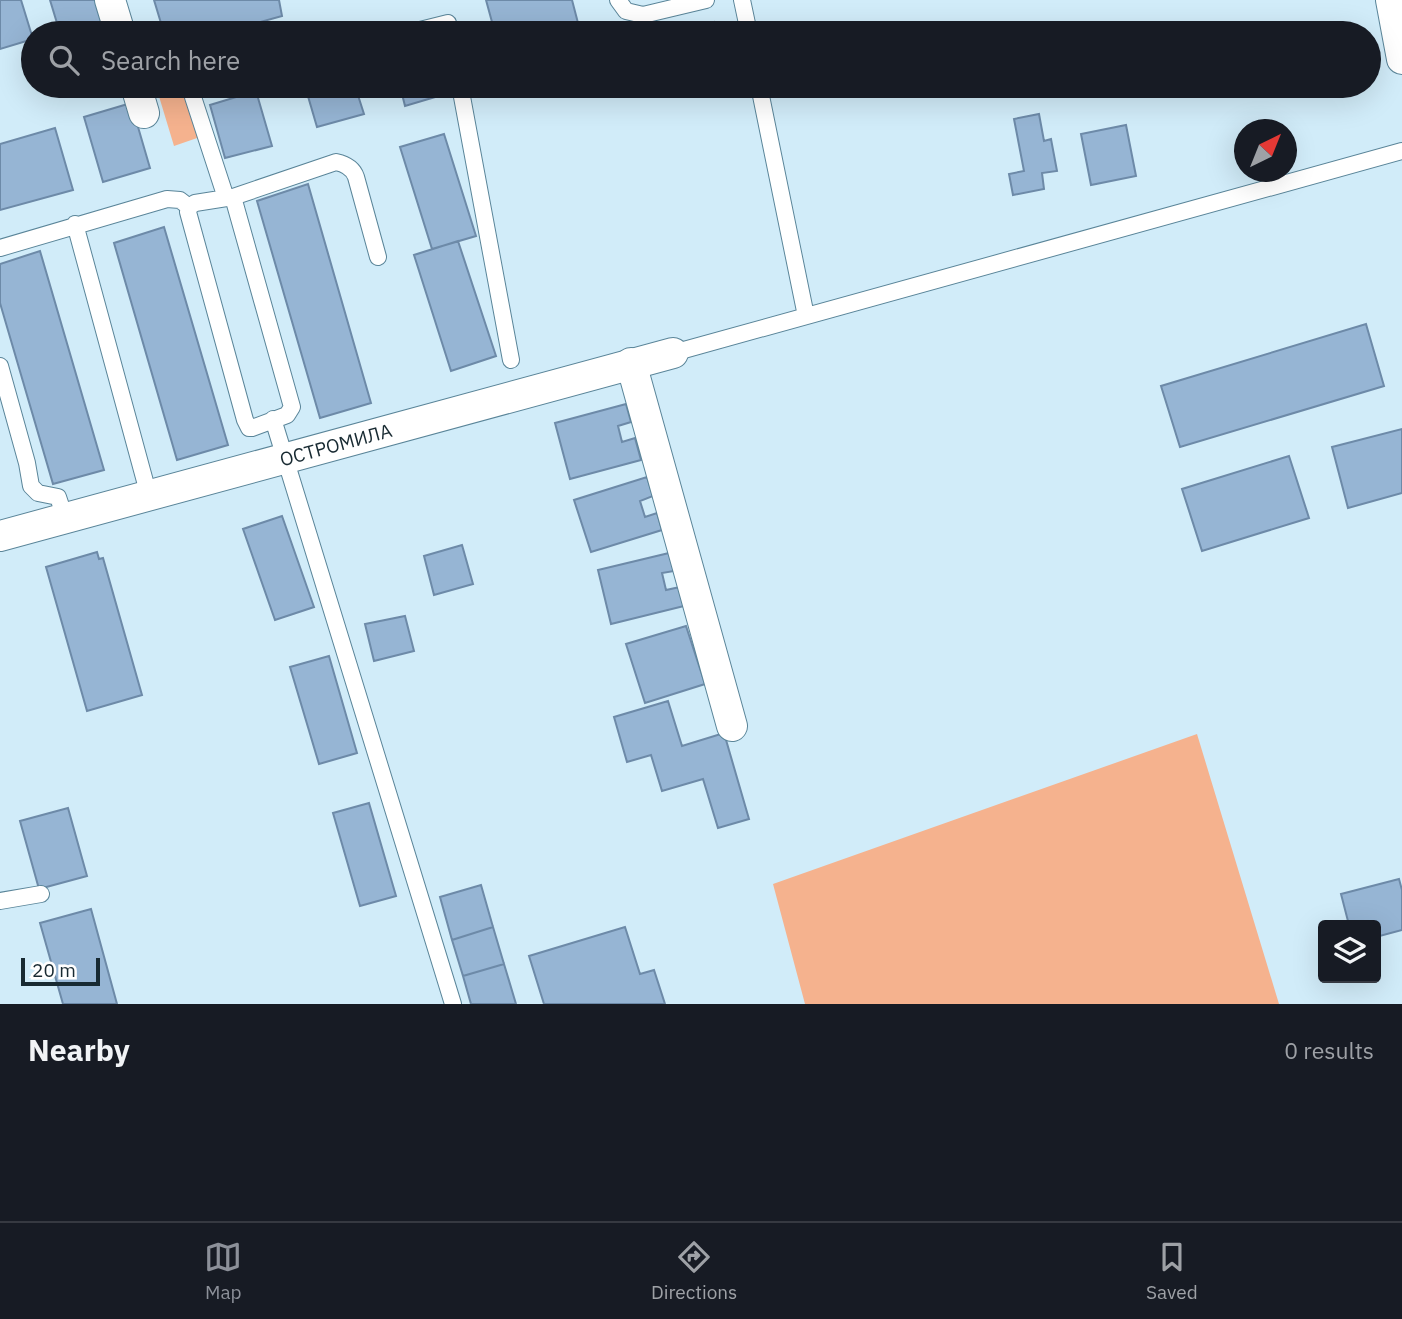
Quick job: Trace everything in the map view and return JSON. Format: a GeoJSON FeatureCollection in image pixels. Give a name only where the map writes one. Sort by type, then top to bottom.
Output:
{"type":"FeatureCollection","features":[{"type":"Feature","properties":{"kind":"street"},"geometry":{"type":"LineString","coordinates":[[110,0],[116,21]]}},
{"type":"Feature","properties":{"kind":"street"},"geometry":{"type":"LineString","coordinates":[[1391,0],[1402,59]]}},
{"type":"Feature","properties":{"kind":"street","name":"ОСТРОМИЛА"},"geometry":{"type":"LineString","coordinates":[[0,536],[673,353]]}},
{"type":"Feature","properties":{"kind":"street"},"geometry":{"type":"LineString","coordinates":[[631,363],[733,726]]}},
{"type":"Feature","properties":{"kind":"lane"},"geometry":{"type":"LineString","coordinates":[[618,0],[626,11],[643,15],[706,0]]}},
{"type":"Feature","properties":{"kind":"lane"},"geometry":{"type":"LineString","coordinates":[[742,0],[746,21]]}},
{"type":"Feature","properties":{"kind":"lane"},"geometry":{"type":"LineString","coordinates":[[0,248],[167,199],[180,200],[188,207],[245,420],[249,428],[252,428],[287,415],[292,407],[229,197],[193,98]]}},
{"type":"Feature","properties":{"kind":"lane"},"geometry":{"type":"LineString","coordinates":[[462,98],[511,360]]}},
{"type":"Feature","properties":{"kind":"lane"},"geometry":{"type":"LineString","coordinates":[[762,98],[806,316]]}},
{"type":"Feature","properties":{"kind":"lane"},"geometry":{"type":"LineString","coordinates":[[673,353],[1402,151]]}},
{"type":"Feature","properties":{"kind":"lane"},"geometry":{"type":"LineString","coordinates":[[188,207],[195,203],[229,197],[336,162],[344,164],[356,177],[378,257]]}},
{"type":"Feature","properties":{"kind":"lane"},"geometry":{"type":"LineString","coordinates":[[75,224],[149,496]]}},
{"type":"Feature","properties":{"kind":"lane"},"geometry":{"type":"LineString","coordinates":[[0,366],[31,486],[38,493],[58,497],[65,518]]}},
{"type":"Feature","properties":{"kind":"lane"},"geometry":{"type":"LineString","coordinates":[[273,419],[453,1004]]}},
{"type":"Feature","properties":{"kind":"lane"},"geometry":{"type":"LineString","coordinates":[[0,901],[41,894]]}},
{"type":"Feature","properties":{"kind":"shaded area"},"geometry":{"type":"Polygon","coordinates":[[[160,98],[188,98],[200,137],[174,146],[160,98]]]}},
{"type":"Feature","properties":{"kind":"shaded area"},"geometry":{"type":"Polygon","coordinates":[[[1197,734],[1279,1004],[805,1004],[773,884],[1197,734]]]}},
{"type":"Feature","properties":{"kind":"building"},"geometry":{"type":"Polygon","coordinates":[[[0,0],[21,0],[27,21],[21,21],[21,43],[0,49],[0,0]]]}},
{"type":"Feature","properties":{"kind":"building"},"geometry":{"type":"Polygon","coordinates":[[[50,0],[101,0],[107,21],[56,21],[50,0]]]}},
{"type":"Feature","properties":{"kind":"building"},"geometry":{"type":"Polygon","coordinates":[[[154,0],[279,0],[282,16],[264,21],[160,21],[154,0]]]}},
{"type":"Feature","properties":{"kind":"building"},"geometry":{"type":"Polygon","coordinates":[[[486,0],[572,0],[577,21],[492,21],[486,0]]]}},
{"type":"Feature","properties":{"kind":"building"},"geometry":{"type":"Polygon","coordinates":[[[233,98],[258,98],[272,146],[225,158],[210,105],[233,98]]]}},
{"type":"Feature","properties":{"kind":"building"},"geometry":{"type":"Polygon","coordinates":[[[309,98],[359,98],[364,114],[317,127],[309,98]]]}},
{"type":"Feature","properties":{"kind":"building"},"geometry":{"type":"Polygon","coordinates":[[[403,98],[432,98],[405,106],[403,98]]]}},
{"type":"Feature","properties":{"kind":"building"},"geometry":{"type":"Polygon","coordinates":[[[131,103],[150,168],[103,182],[84,117],[131,103]]]}},
{"type":"Feature","properties":{"kind":"building"},"geometry":{"type":"Polygon","coordinates":[[[1039,114],[1044,141],[1051,139],[1057,171],[1042,173],[1044,189],[1013,195],[1009,174],[1024,171],[1014,119],[1039,114]]]}},
{"type":"Feature","properties":{"kind":"building"},"geometry":{"type":"Polygon","coordinates":[[[1126,125],[1136,176],[1091,185],[1081,134],[1126,125]]]}},
{"type":"Feature","properties":{"kind":"building"},"geometry":{"type":"Polygon","coordinates":[[[55,128],[73,190],[0,210],[0,144],[55,128]]]}},
{"type":"Feature","properties":{"kind":"building"},"geometry":{"type":"Polygon","coordinates":[[[444,134],[476,236],[432,249],[400,147],[444,134]]]}},
{"type":"Feature","properties":{"kind":"building"},"geometry":{"type":"Polygon","coordinates":[[[308,184],[371,403],[320,418],[257,201],[308,184]]]}},
{"type":"Feature","properties":{"kind":"building"},"geometry":{"type":"Polygon","coordinates":[[[164,227],[228,445],[177,460],[114,243],[164,227]]]}},
{"type":"Feature","properties":{"kind":"building"},"geometry":{"type":"Polygon","coordinates":[[[458,241],[496,356],[451,371],[414,255],[458,241]]]}},
{"type":"Feature","properties":{"kind":"building"},"geometry":{"type":"Polygon","coordinates":[[[40,251],[104,470],[53,484],[0,303],[0,264],[40,251]]]}},
{"type":"Feature","properties":{"kind":"building"},"geometry":{"type":"Polygon","coordinates":[[[1366,324],[1384,386],[1180,447],[1161,386],[1366,324]]]}},
{"type":"Feature","properties":{"kind":"building"},"geometry":{"type":"Polygon","coordinates":[[[626,404],[631,422],[618,426],[622,442],[635,438],[641,460],[570,479],[555,423],[626,404]]]}},
{"type":"Feature","properties":{"kind":"building"},"geometry":{"type":"Polygon","coordinates":[[[1402,429],[1402,493],[1348,508],[1332,447],[1402,429]]]}},
{"type":"Feature","properties":{"kind":"building"},"geometry":{"type":"Polygon","coordinates":[[[1289,456],[1309,518],[1202,551],[1182,489],[1289,456]]]}},
{"type":"Feature","properties":{"kind":"building"},"geometry":{"type":"Polygon","coordinates":[[[647,477],[653,496],[640,501],[645,517],[657,513],[662,530],[591,552],[574,500],[647,477]]]}},
{"type":"Feature","properties":{"kind":"building"},"geometry":{"type":"Polygon","coordinates":[[[282,516],[314,607],[275,620],[243,529],[282,516]]]}},
{"type":"Feature","properties":{"kind":"building"},"geometry":{"type":"Polygon","coordinates":[[[462,545],[473,584],[434,595],[424,556],[462,545]]]}},
{"type":"Feature","properties":{"kind":"building"},"geometry":{"type":"Polygon","coordinates":[[[97,552],[99,559],[103,558],[142,695],[87,711],[46,567],[97,552]]]}},
{"type":"Feature","properties":{"kind":"building"},"geometry":{"type":"Polygon","coordinates":[[[669,553],[674,571],[662,573],[666,590],[680,587],[684,606],[611,624],[598,570],[669,553]]]}},
{"type":"Feature","properties":{"kind":"building"},"geometry":{"type":"Polygon","coordinates":[[[405,616],[414,651],[374,661],[365,624],[405,616]]]}},
{"type":"Feature","properties":{"kind":"building"},"geometry":{"type":"Polygon","coordinates":[[[686,626],[705,684],[645,703],[626,644],[686,626]]]}},
{"type":"Feature","properties":{"kind":"building"},"geometry":{"type":"Polygon","coordinates":[[[329,656],[357,753],[319,764],[290,667],[329,656]]]}},
{"type":"Feature","properties":{"kind":"building"},"geometry":{"type":"Polygon","coordinates":[[[668,701],[682,746],[724,733],[749,819],[718,828],[703,779],[662,791],[651,755],[627,762],[614,717],[668,701]]]}},
{"type":"Feature","properties":{"kind":"building"},"geometry":{"type":"Polygon","coordinates":[[[369,803],[396,896],[360,906],[333,813],[369,803]]]}},
{"type":"Feature","properties":{"kind":"building"},"geometry":{"type":"Polygon","coordinates":[[[68,808],[87,876],[39,889],[20,821],[68,808]]]}},
{"type":"Feature","properties":{"kind":"building"},"geometry":{"type":"Polygon","coordinates":[[[1399,879],[1402,890],[1402,930],[1381,936],[1381,920],[1348,920],[1341,894],[1399,879]]]}},
{"type":"Feature","properties":{"kind":"building"},"geometry":{"type":"Polygon","coordinates":[[[481,885],[493,927],[452,940],[440,897],[481,885]]]}},
{"type":"Feature","properties":{"kind":"building"},"geometry":{"type":"Polygon","coordinates":[[[91,909],[117,1004],[63,1004],[40,923],[91,909]]]}},
{"type":"Feature","properties":{"kind":"building"},"geometry":{"type":"Polygon","coordinates":[[[493,927],[504,964],[463,976],[452,940],[493,927]]]}},
{"type":"Feature","properties":{"kind":"building"},"geometry":{"type":"Polygon","coordinates":[[[625,927],[640,974],[654,970],[665,1004],[544,1004],[529,956],[625,927]]]}},
{"type":"Feature","properties":{"kind":"building"},"geometry":{"type":"Polygon","coordinates":[[[504,964],[516,1004],[471,1004],[463,976],[504,964]]]}}]}
